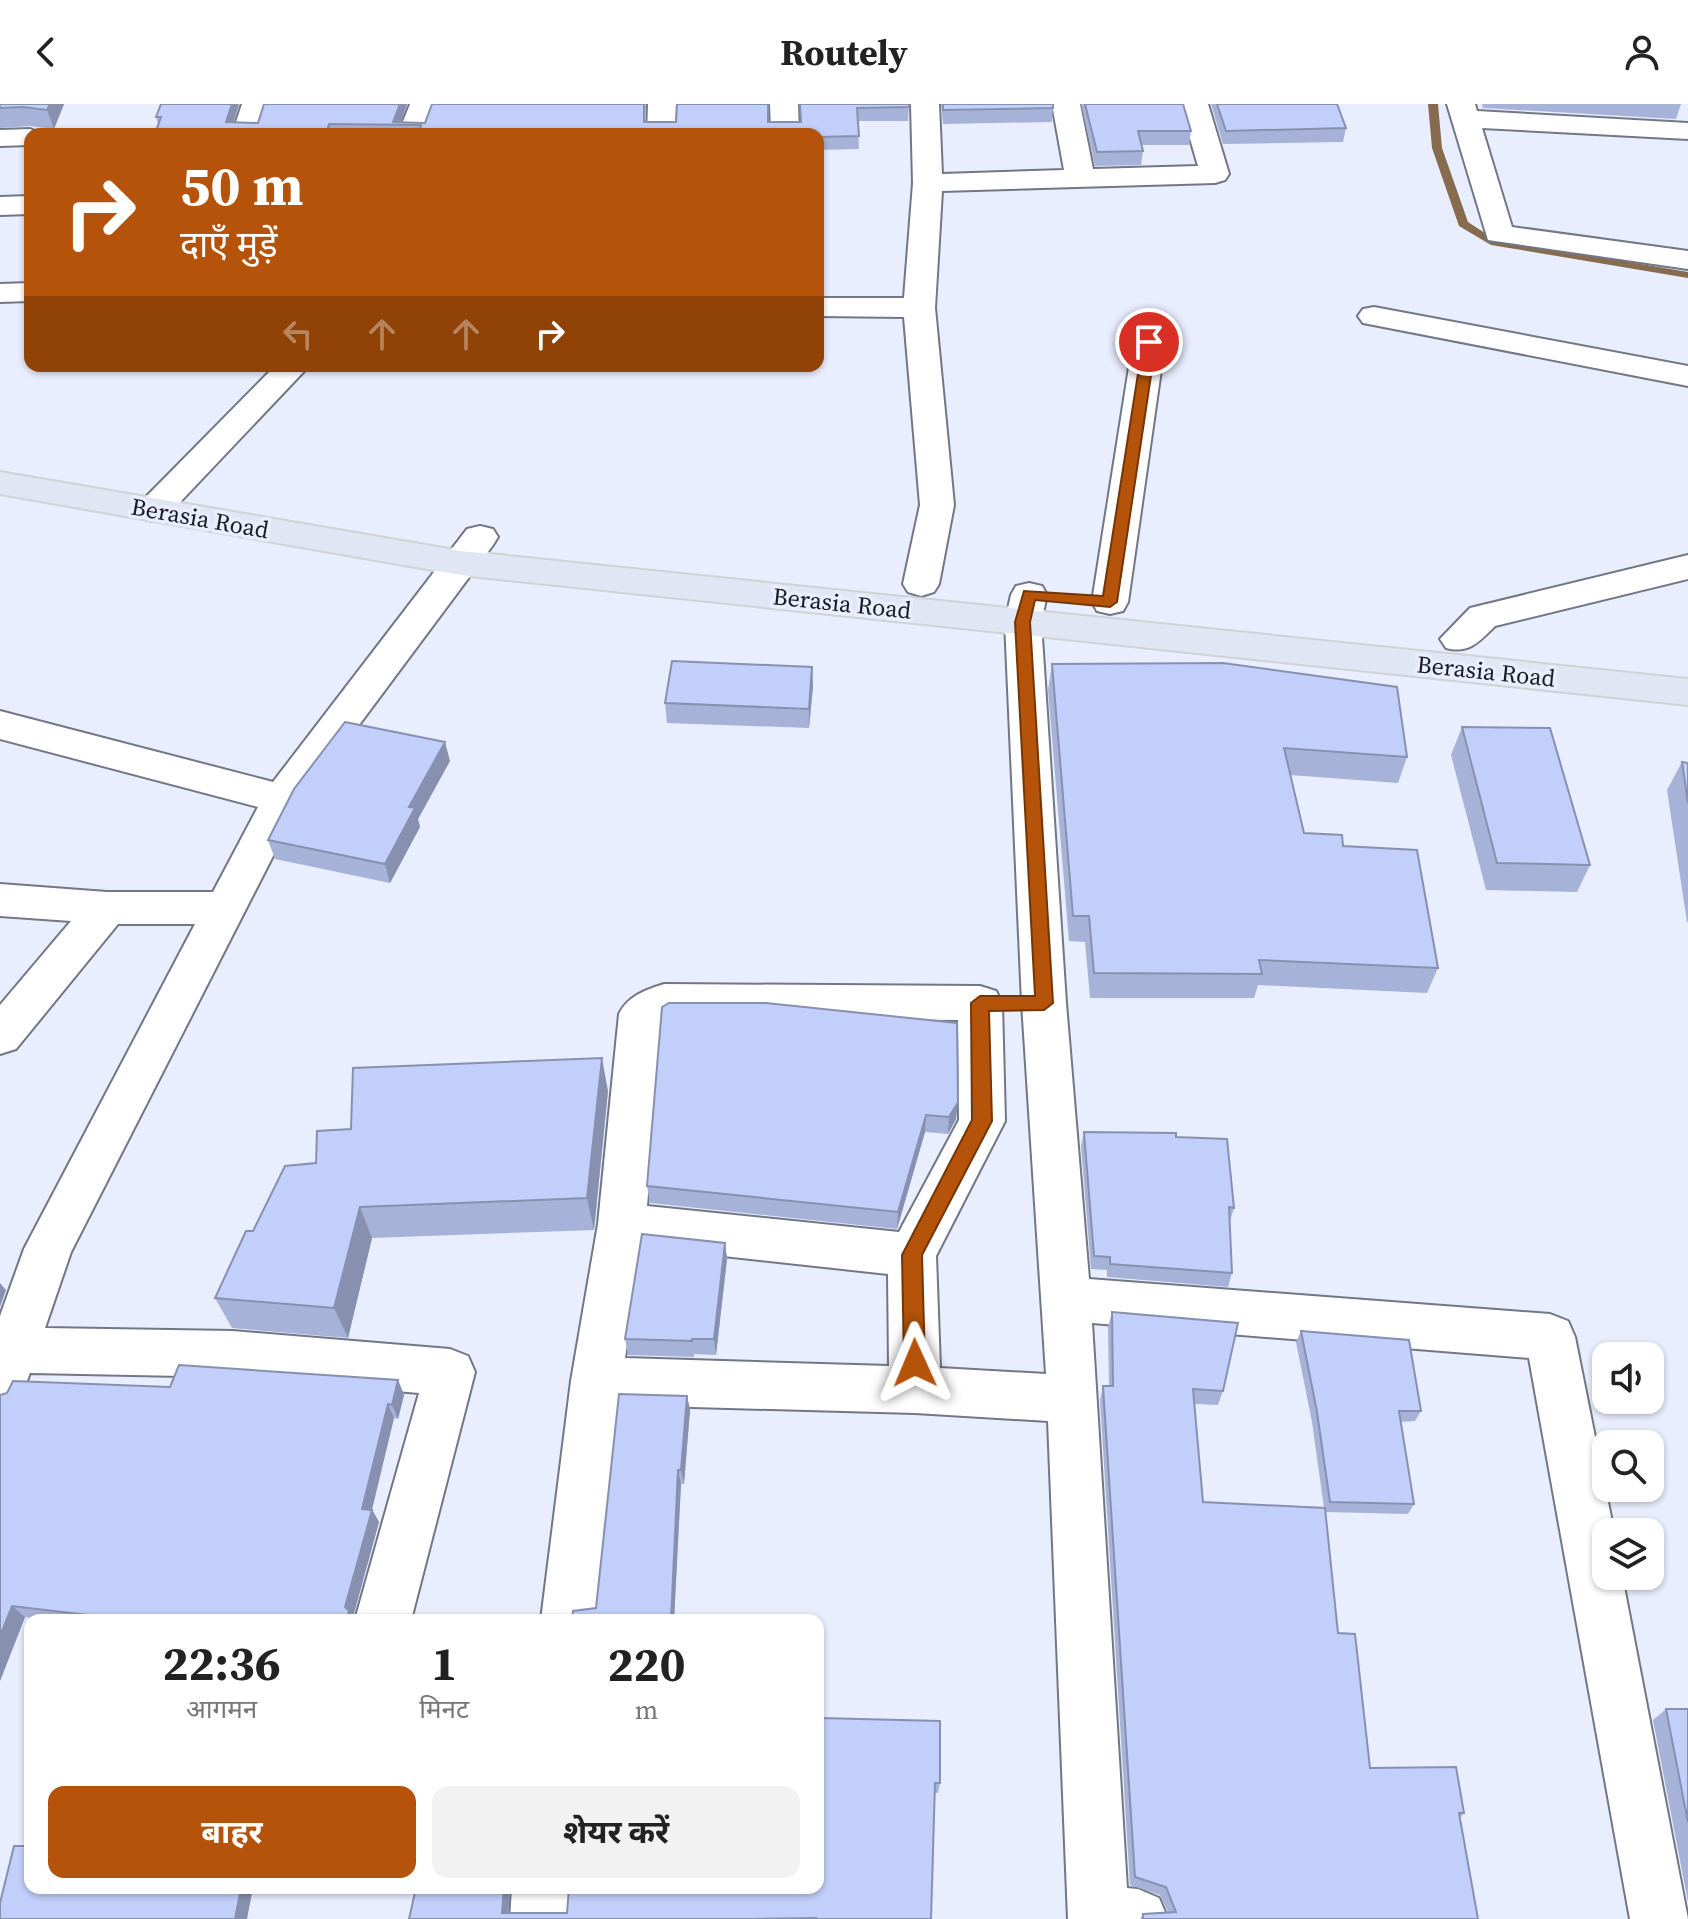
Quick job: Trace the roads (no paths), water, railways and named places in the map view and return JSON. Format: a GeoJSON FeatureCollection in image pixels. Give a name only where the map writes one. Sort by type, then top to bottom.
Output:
{"type":"FeatureCollection","features":[{"type":"Feature","properties":{"kind":"main road","name":"Berasia Road"},"geometry":{"type":"LineString","coordinates":[[0,456],[165,499]]}},
{"type":"Feature","properties":{"kind":"main road","name":"Berasia Road"},"geometry":{"type":"LineString","coordinates":[[0,483],[165,499],[470,550],[1026,608],[1688,692]]}},
{"type":"Feature","properties":{"kind":"main road","name":"Berasia Road"},"geometry":{"type":"LineString","coordinates":[[470,550],[921,584],[1026,608],[1110,602],[1688,663]]}},
{"type":"Feature","properties":{"kind":"street"},"geometry":{"type":"LineString","coordinates":[[248,128],[256,104]]}},
{"type":"Feature","properties":{"kind":"street"},"geometry":{"type":"LineString","coordinates":[[414,128],[424,104]]}},
{"type":"Feature","properties":{"kind":"street"},"geometry":{"type":"LineString","coordinates":[[661,128],[662,104]]}},
{"type":"Feature","properties":{"kind":"street"},"geometry":{"type":"LineString","coordinates":[[784,104],[785,128]]}},
{"type":"Feature","properties":{"kind":"street"},"geometry":{"type":"LineString","coordinates":[[921,584],[937,505],[919,308],[928,183],[925,104]]}},
{"type":"Feature","properties":{"kind":"street"},"geometry":{"type":"LineString","coordinates":[[1066,104],[1080,179]]}},
{"type":"Feature","properties":{"kind":"street"},"geometry":{"type":"LineString","coordinates":[[928,183],[1215,174],[1194,104]]}},
{"type":"Feature","properties":{"kind":"street"},"geometry":{"type":"LineString","coordinates":[[1688,131],[1463,112],[1499,234],[1688,260]]}},
{"type":"Feature","properties":{"kind":"street"},"geometry":{"type":"LineString","coordinates":[[0,138],[24,137]]}},
{"type":"Feature","properties":{"kind":"street"},"geometry":{"type":"LineString","coordinates":[[0,206],[24,205]]}},
{"type":"Feature","properties":{"kind":"street"},"geometry":{"type":"LineString","coordinates":[[0,293],[24,292]]}},
{"type":"Feature","properties":{"kind":"street"},"geometry":{"type":"LineString","coordinates":[[824,307],[919,308]]}},
{"type":"Feature","properties":{"kind":"street"},"geometry":{"type":"LineString","coordinates":[[1374,316],[1688,376]]}},
{"type":"Feature","properties":{"kind":"street"},"geometry":{"type":"LineString","coordinates":[[1110,602],[1149,342]]}},
{"type":"Feature","properties":{"kind":"street"},"geometry":{"type":"LineString","coordinates":[[165,499],[287,372]]}},
{"type":"Feature","properties":{"kind":"street"},"geometry":{"type":"LineString","coordinates":[[385,1614],[450,1372],[233,1354],[6,1368],[48,1249],[282,799],[470,550]]}},
{"type":"Feature","properties":{"kind":"street"},"geometry":{"type":"LineString","coordinates":[[1459,639],[1483,617],[1688,567]]}},
{"type":"Feature","properties":{"kind":"street"},"geometry":{"type":"LineString","coordinates":[[1026,608],[1044,1003],[1111,1918]]}},
{"type":"Feature","properties":{"kind":"street"},"geometry":{"type":"LineString","coordinates":[[0,725],[282,799]]}},
{"type":"Feature","properties":{"kind":"street"},"geometry":{"type":"LineString","coordinates":[[0,900],[107,908],[224,908]]}},
{"type":"Feature","properties":{"kind":"street"},"geometry":{"type":"LineString","coordinates":[[0,1036],[107,908]]}},
{"type":"Feature","properties":{"kind":"street"},"geometry":{"type":"LineString","coordinates":[[570,1614],[596,1381],[622,1224],[641,1014],[664,1001],[1044,1003]]}},
{"type":"Feature","properties":{"kind":"street"},"geometry":{"type":"LineString","coordinates":[[915,1390],[912,1255],[982,1121],[980,1003]]}},
{"type":"Feature","properties":{"kind":"street"},"geometry":{"type":"LineString","coordinates":[[622,1224],[912,1255]]}},
{"type":"Feature","properties":{"kind":"street"},"geometry":{"type":"LineString","coordinates":[[1066,1299],[1550,1337],[1660,1919]]}},
{"type":"Feature","properties":{"kind":"street"},"geometry":{"type":"LineString","coordinates":[[596,1381],[915,1390],[1073,1399]]}},
{"type":"Feature","properties":{"kind":"street"},"geometry":{"type":"LineString","coordinates":[[540,1919],[542,1894]]}},
{"type":"Feature","properties":{"kind":"waterway"},"geometry":{"type":"LineString","coordinates":[[1433,104],[1437,148],[1463,224],[1491,242],[1688,275]]}}]}
